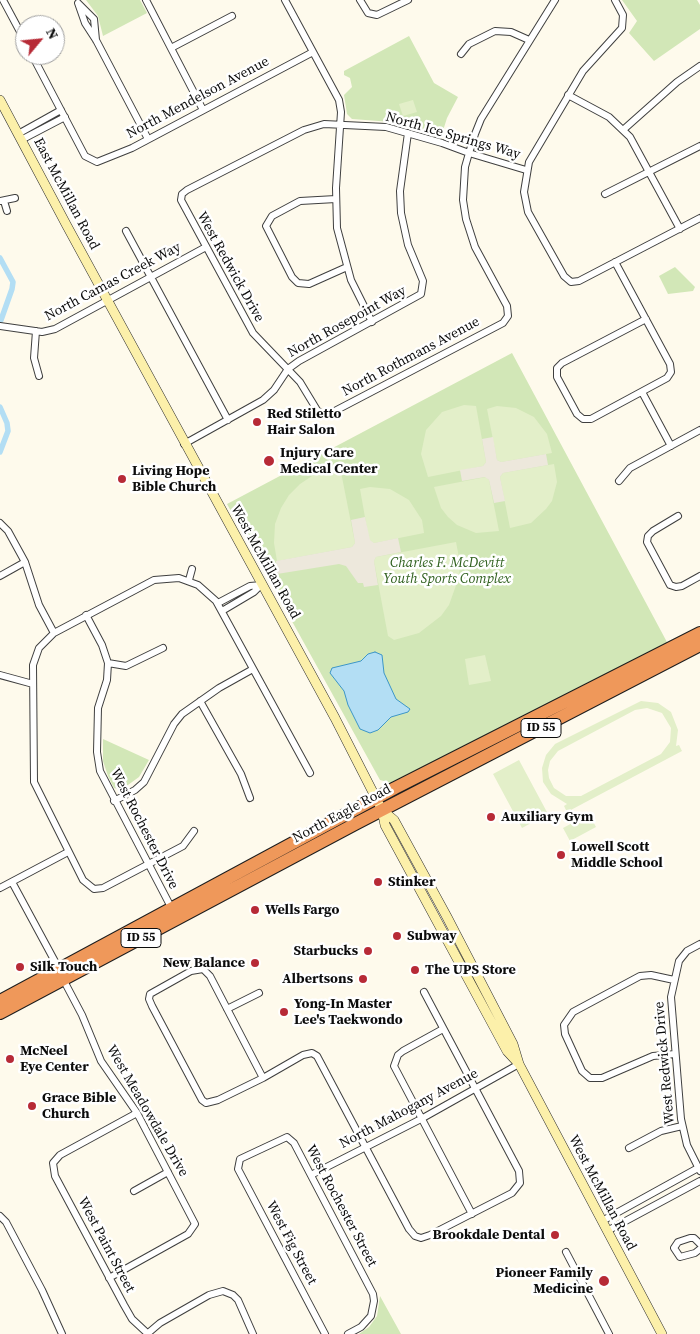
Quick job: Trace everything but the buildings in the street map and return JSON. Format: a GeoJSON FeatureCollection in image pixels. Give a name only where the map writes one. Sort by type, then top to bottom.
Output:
{"type":"FeatureCollection","features":[{"type":"Feature","properties":{"kind":"highway","name":"North Eagle Road"},"geometry":{"type":"LineString","coordinates":[[0,1002],[73,968],[77,960],[376,798],[700,633]]}},
{"type":"Feature","properties":{"kind":"highway","name":"North Eagle Road"},"geometry":{"type":"LineString","coordinates":[[0,1013],[45,989],[61,974],[382,810],[697,644]]}},
{"type":"Feature","properties":{"kind":"main road","name":"East McMillan Road"},"geometry":{"type":"LineString","coordinates":[[0,100],[108,302]]}},
{"type":"Feature","properties":{"kind":"main road","name":"West McMillan Road"},"geometry":{"type":"LineString","coordinates":[[108,302],[376,798],[382,810],[385,825],[506,1048],[518,1064],[662,1334]]}},
{"type":"Feature","properties":{"kind":"main road","name":"West McMillan Road"},"geometry":{"type":"LineString","coordinates":[[382,810],[394,820],[513,1044],[518,1064]]}},
{"type":"Feature","properties":{"kind":"main road"},"geometry":{"type":"LineString","coordinates":[[490,1003],[490,1009],[502,1034],[506,1048]]}},
{"type":"Feature","properties":{"kind":"street"},"geometry":{"type":"LineString","coordinates":[[3,0],[15,23]]}},
{"type":"Feature","properties":{"kind":"street"},"geometry":{"type":"LineString","coordinates":[[146,0],[203,110]]}},
{"type":"Feature","properties":{"kind":"street"},"geometry":{"type":"LineString","coordinates":[[286,0],[340,104],[336,199],[337,228],[347,267],[358,295],[372,322]]}},
{"type":"Feature","properties":{"kind":"street"},"geometry":{"type":"LineString","coordinates":[[360,0],[365,10],[372,15],[380,14],[408,0]]}},
{"type":"Feature","properties":{"kind":"street"},"geometry":{"type":"LineString","coordinates":[[469,153],[482,119],[555,0]]}},
{"type":"Feature","properties":{"kind":"street"},"geometry":{"type":"LineString","coordinates":[[615,0],[624,22],[622,28],[587,65],[533,153],[526,170],[524,192],[528,212],[564,276],[571,282],[579,281],[700,218]]}},
{"type":"Feature","properties":{"kind":"street"},"geometry":{"type":"LineString","coordinates":[[77,2],[94,19],[96,40],[148,139]]}},
{"type":"Feature","properties":{"kind":"street"},"geometry":{"type":"LineString","coordinates":[[171,48],[232,16]]}},
{"type":"Feature","properties":{"kind":"street"},"geometry":{"type":"LineString","coordinates":[[461,54],[469,44],[495,31],[511,32],[529,40]]}},
{"type":"Feature","properties":{"kind":"street","name":"North Mendelson Avenue"},"geometry":{"type":"LineString","coordinates":[[65,117],[85,156],[94,162],[105,161],[313,52]]}},
{"type":"Feature","properties":{"kind":"street"},"geometry":{"type":"LineString","coordinates":[[20,137],[65,117],[37,65]]}},
{"type":"Feature","properties":{"kind":"street"},"geometry":{"type":"LineString","coordinates":[[623,130],[677,82],[700,66]]}},
{"type":"Feature","properties":{"kind":"street"},"geometry":{"type":"LineString","coordinates":[[568,95],[609,118],[623,130],[650,173],[680,228]]}},
{"type":"Feature","properties":{"kind":"street"},"geometry":{"type":"LineString","coordinates":[[20,137],[61,110]]}},
{"type":"Feature","properties":{"kind":"street","name":"North Ice Springs Way"},"geometry":{"type":"LineString","coordinates":[[181,196],[187,190],[304,130],[324,124],[386,127],[526,170]]}},
{"type":"Feature","properties":{"kind":"street","name":"North Rosepoint Way"},"geometry":{"type":"LineString","coordinates":[[184,444],[263,400],[274,390],[288,370],[418,298],[424,290],[423,281],[408,246],[401,212],[400,191],[408,133]]}},
{"type":"Feature","properties":{"kind":"street"},"geometry":{"type":"LineString","coordinates":[[605,194],[650,173],[700,146]]}},
{"type":"Feature","properties":{"kind":"street","name":"North Rothmans Avenue"},"geometry":{"type":"LineString","coordinates":[[322,414],[331,413],[363,397],[503,323],[508,316],[507,306],[476,247],[466,218],[463,184],[469,153]]}},
{"type":"Feature","properties":{"kind":"street","name":"West Redwick Drive"},"geometry":{"type":"LineString","coordinates":[[181,196],[182,203],[254,335],[303,385],[317,410],[322,414]]}},
{"type":"Feature","properties":{"kind":"street"},"geometry":{"type":"LineString","coordinates":[[7,211],[2,201],[15,198]]}},
{"type":"Feature","properties":{"kind":"street"},"geometry":{"type":"LineString","coordinates":[[336,199],[300,200],[272,216],[266,222],[268,232],[292,277],[301,284],[309,284],[347,267]]}},
{"type":"Feature","properties":{"kind":"street"},"geometry":{"type":"LineString","coordinates":[[126,231],[228,420]]}},
{"type":"Feature","properties":{"kind":"street","name":"North Camas Creek Way"},"geometry":{"type":"LineString","coordinates":[[0,326],[36,332],[55,328],[108,302],[206,248]]}},
{"type":"Feature","properties":{"kind":"street"},"geometry":{"type":"LineString","coordinates":[[615,262],[646,319],[670,364],[670,372],[667,378],[642,392],[591,419],[583,419],[577,414],[557,376],[557,368],[562,363],[646,319]]}},
{"type":"Feature","properties":{"kind":"street"},"geometry":{"type":"LineString","coordinates":[[36,332],[34,358],[39,376]]}},
{"type":"Feature","properties":{"kind":"street"},"geometry":{"type":"LineString","coordinates":[[642,392],[671,446]]}},
{"type":"Feature","properties":{"kind":"street"},"geometry":{"type":"LineString","coordinates":[[619,481],[630,468],[700,430]]}},
{"type":"Feature","properties":{"kind":"street"},"geometry":{"type":"LineString","coordinates":[[678,516],[653,531],[648,536],[647,542],[670,585],[676,587],[700,576]]}},
{"type":"Feature","properties":{"kind":"street"},"geometry":{"type":"LineString","coordinates":[[0,523],[8,531],[24,562],[39,604],[54,632]]}},
{"type":"Feature","properties":{"kind":"street"},"geometry":{"type":"LineString","coordinates":[[0,576],[24,562]]}},
{"type":"Feature","properties":{"kind":"street"},"geometry":{"type":"LineString","coordinates":[[189,580],[192,569]]}},
{"type":"Feature","properties":{"kind":"street"},"geometry":{"type":"LineString","coordinates":[[194,832],[183,846],[103,888],[94,889],[83,880],[34,782],[33,684],[36,654],[44,641],[54,632],[154,580],[173,578],[189,580],[203,588],[218,603],[310,773]]}},
{"type":"Feature","properties":{"kind":"street"},"geometry":{"type":"LineString","coordinates":[[218,603],[250,586],[261,584]]}},
{"type":"Feature","properties":{"kind":"street"},"geometry":{"type":"LineString","coordinates":[[222,611],[254,592],[261,584]]}},
{"type":"Feature","properties":{"kind":"street","name":"West Rochester Drive"},"geometry":{"type":"LineString","coordinates":[[86,615],[102,645],[108,663],[107,680],[98,708],[97,752],[102,778],[172,909]]}},
{"type":"Feature","properties":{"kind":"street"},"geometry":{"type":"LineString","coordinates":[[108,663],[126,666],[163,648]]}},
{"type":"Feature","properties":{"kind":"street"},"geometry":{"type":"LineString","coordinates":[[114,801],[135,790],[144,782],[174,724],[182,714],[253,669]]}},
{"type":"Feature","properties":{"kind":"street"},"geometry":{"type":"LineString","coordinates":[[0,675],[33,684]]}},
{"type":"Feature","properties":{"kind":"street"},"geometry":{"type":"LineString","coordinates":[[200,701],[241,774],[250,798]]}},
{"type":"Feature","properties":{"kind":"street"},"geometry":{"type":"LineString","coordinates":[[0,888],[68,852]]}},
{"type":"Feature","properties":{"kind":"street","name":"West Meadowdale Drive"},"geometry":{"type":"LineString","coordinates":[[12,882],[82,1015],[101,1061],[137,1113],[194,1218],[195,1228],[188,1234],[109,1278]]}},
{"type":"Feature","properties":{"kind":"street","name":"West Redwick Drive"},"geometry":{"type":"LineString","coordinates":[[699,1170],[687,1145],[682,1126],[671,997],[674,980],[683,956],[700,944]]}},
{"type":"Feature","properties":{"kind":"street"},"geometry":{"type":"LineString","coordinates":[[263,1078],[204,969],[192,971],[160,987],[149,996],[152,1006],[202,1100],[206,1103],[218,1100],[263,1078],[303,1055],[312,1053],[322,1063],[409,1229],[418,1238],[430,1235],[512,1193],[517,1189],[520,1177],[424,992]]}},
{"type":"Feature","properties":{"kind":"street"},"geometry":{"type":"LineString","coordinates":[[674,980],[651,975],[640,976],[573,1012],[567,1019],[565,1034],[582,1071],[590,1078],[602,1078],[653,1056],[675,1054]]}},
{"type":"Feature","properties":{"kind":"street"},"geometry":{"type":"LineString","coordinates":[[227,1009],[259,993]]}},
{"type":"Feature","properties":{"kind":"street"},"geometry":{"type":"LineString","coordinates":[[444,1029],[403,1051],[395,1060],[396,1072],[472,1214]]}},
{"type":"Feature","properties":{"kind":"street","name":"North Mahogany Avenue"},"geometry":{"type":"LineString","coordinates":[[311,1175],[421,1119],[518,1064]]}},
{"type":"Feature","properties":{"kind":"street","name":"West Paint Street"},"geometry":{"type":"LineString","coordinates":[[137,1113],[60,1156],[52,1163],[55,1176],[109,1278],[132,1319],[147,1334]]}},
{"type":"Feature","properties":{"kind":"street"},"geometry":{"type":"LineString","coordinates":[[629,1148],[661,1131],[682,1126]]}},
{"type":"Feature","properties":{"kind":"street","name":"West Rochester Street"},"geometry":{"type":"LineString","coordinates":[[238,1163],[247,1156],[287,1137],[294,1143],[371,1288],[374,1301],[371,1316],[361,1327],[348,1334]]}},
{"type":"Feature","properties":{"kind":"street","name":"West Fig Street"},"geometry":{"type":"LineString","coordinates":[[238,1163],[240,1175],[325,1334]]}},
{"type":"Feature","properties":{"kind":"street"},"geometry":{"type":"LineString","coordinates":[[602,1221],[699,1170]]}},
{"type":"Feature","properties":{"kind":"street"},"geometry":{"type":"LineString","coordinates":[[134,1190],[168,1172]]}},
{"type":"Feature","properties":{"kind":"street"},"geometry":{"type":"LineString","coordinates":[[607,1231],[700,1181]]}},
{"type":"Feature","properties":{"kind":"street"},"geometry":{"type":"LineString","coordinates":[[0,1216],[6,1222],[42,1290],[62,1334]]}},
{"type":"Feature","properties":{"kind":"street"},"geometry":{"type":"LineString","coordinates":[[700,1244],[694,1238],[690,1238],[678,1242],[674,1248],[680,1257],[695,1253],[700,1249]]}},
{"type":"Feature","properties":{"kind":"street"},"geometry":{"type":"LineString","coordinates":[[566,1252],[609,1334]]}},
{"type":"Feature","properties":{"kind":"street"},"geometry":{"type":"LineString","coordinates":[[147,1334],[160,1323],[209,1295],[218,1292],[227,1292],[238,1300],[254,1334]]}},
{"type":"Feature","properties":{"kind":"green space"},"geometry":{"type":"Polygon","coordinates":[[[86,0],[140,0],[147,13],[103,36],[98,16],[86,0]]]}},
{"type":"Feature","properties":{"kind":"green space"},"geometry":{"type":"Polygon","coordinates":[[[622,0],[697,0],[700,5],[700,29],[654,61],[629,33],[637,21],[622,0]]]}},
{"type":"Feature","properties":{"kind":"green space"},"geometry":{"type":"Polygon","coordinates":[[[409,36],[434,83],[458,97],[447,118],[441,137],[392,122],[352,119],[347,114],[344,95],[352,87],[350,78],[344,75],[344,71],[409,36]]]}},
{"type":"Feature","properties":{"kind":"green space"},"geometry":{"type":"Polygon","coordinates":[[[413,100],[417,112],[403,116],[399,104],[413,100]]]}},
{"type":"Feature","properties":{"kind":"green space"},"geometry":{"type":"Polygon","coordinates":[[[675,267],[695,287],[693,291],[668,294],[659,276],[675,267]]]}},
{"type":"Feature","properties":{"kind":"green space","name":"Charles F. McDevitt Youth Sports Complex"},"geometry":{"type":"Polygon","coordinates":[[[512,353],[668,644],[391,783],[380,780],[227,504],[512,353]]]}},
{"type":"Feature","properties":{"kind":"green space"},"geometry":{"type":"Polygon","coordinates":[[[464,405],[476,406],[486,462],[483,466],[428,477],[421,454],[426,430],[442,412],[464,405]]]}},
{"type":"Feature","properties":{"kind":"green space"},"geometry":{"type":"Polygon","coordinates":[[[497,406],[516,408],[534,417],[547,434],[552,453],[501,462],[497,460],[487,409],[497,406]]]}},
{"type":"Feature","properties":{"kind":"green space"},"geometry":{"type":"Polygon","coordinates":[[[554,464],[557,482],[552,501],[531,523],[510,528],[500,477],[503,473],[554,464]]]}},
{"type":"Feature","properties":{"kind":"green space"},"geometry":{"type":"Polygon","coordinates":[[[340,467],[355,543],[352,547],[277,561],[274,543],[275,524],[281,508],[289,495],[300,484],[315,474],[340,467]]]}},
{"type":"Feature","properties":{"kind":"green space"},"geometry":{"type":"Polygon","coordinates":[[[486,477],[489,480],[499,531],[476,533],[457,525],[448,517],[441,508],[434,487],[486,477]]]}},
{"type":"Feature","properties":{"kind":"green space"},"geometry":{"type":"Polygon","coordinates":[[[370,487],[390,489],[409,500],[422,520],[424,533],[374,543],[369,540],[360,489],[370,487]]]}},
{"type":"Feature","properties":{"kind":"green space"},"geometry":{"type":"Polygon","coordinates":[[[456,542],[460,563],[459,577],[449,605],[441,616],[419,633],[394,640],[388,636],[374,561],[376,557],[456,542]]]}},
{"type":"Feature","properties":{"kind":"green space"},"geometry":{"type":"Polygon","coordinates":[[[485,655],[491,681],[469,685],[465,659],[485,655]]]}},
{"type":"Feature","properties":{"kind":"green space"},"geometry":{"type":"Polygon","coordinates":[[[641,701],[658,703],[671,712],[678,730],[676,746],[679,745],[682,751],[567,812],[564,806],[567,804],[551,794],[543,782],[542,768],[546,755],[555,744],[641,701]],[[647,708],[635,710],[558,751],[550,761],[548,770],[549,778],[554,788],[566,796],[581,796],[661,754],[670,742],[671,728],[662,713],[647,708]]]}},
{"type":"Feature","properties":{"kind":"green space"},"geometry":{"type":"Polygon","coordinates":[[[103,739],[149,760],[139,777],[121,790],[114,788],[108,776],[103,761],[103,739]]]}},
{"type":"Feature","properties":{"kind":"green space"},"geometry":{"type":"Polygon","coordinates":[[[519,760],[548,814],[522,828],[493,774],[519,760]]]}},
{"type":"Feature","properties":{"kind":"green space"},"geometry":{"type":"Polygon","coordinates":[[[589,814],[596,827],[570,841],[563,828],[589,814]]]}},
{"type":"Feature","properties":{"kind":"green space"},"geometry":{"type":"Polygon","coordinates":[[[380,1296],[401,1334],[359,1334],[369,1327],[377,1316],[380,1296]]]}},
{"type":"Feature","properties":{"kind":"shaded area"},"geometry":{"type":"Polygon","coordinates":[[[493,437],[497,460],[501,462],[546,454],[548,465],[503,473],[500,477],[505,501],[494,503],[489,480],[485,477],[462,481],[460,470],[483,466],[486,462],[482,439],[493,437]]]}},
{"type":"Feature","properties":{"kind":"shaded area"},"geometry":{"type":"Polygon","coordinates":[[[365,517],[370,540],[374,543],[398,538],[401,552],[376,557],[374,561],[378,585],[364,587],[363,583],[358,583],[346,566],[339,564],[277,574],[276,561],[352,547],[355,543],[351,520],[365,517]]]}},
{"type":"Feature","properties":{"kind":"water"},"geometry":{"type":"Polygon","coordinates":[[[375,652],[382,655],[384,673],[396,699],[410,709],[408,712],[391,717],[378,730],[370,733],[360,729],[348,705],[344,691],[330,673],[332,668],[361,661],[368,654],[375,652]]]}},
{"type":"Feature","properties":{"kind":"waterway"},"geometry":{"type":"LineString","coordinates":[[0,258],[13,282],[1,320]]}},
{"type":"Feature","properties":{"kind":"waterway"},"geometry":{"type":"LineString","coordinates":[[0,407],[7,423],[8,431],[0,452]]}},
{"type":"Feature","properties":{"kind":"place","name":"Red Stiletto Hair Salon"},"geometry":{"type":"Point","coordinates":[257,422]}},
{"type":"Feature","properties":{"kind":"place","name":"Injury Care Medical Center"},"geometry":{"type":"Point","coordinates":[269,461]}},
{"type":"Feature","properties":{"kind":"place","name":"Living Hope Bible Church"},"geometry":{"type":"Point","coordinates":[122,479]}},
{"type":"Feature","properties":{"kind":"place","name":"Auxiliary Gym"},"geometry":{"type":"Point","coordinates":[491,817]}},
{"type":"Feature","properties":{"kind":"place","name":"Lowell Scott Middle School"},"geometry":{"type":"Point","coordinates":[561,855]}},
{"type":"Feature","properties":{"kind":"place","name":"Stinker"},"geometry":{"type":"Point","coordinates":[378,882]}},
{"type":"Feature","properties":{"kind":"place","name":"Wells Fargo"},"geometry":{"type":"Point","coordinates":[255,910]}},
{"type":"Feature","properties":{"kind":"place","name":"Subway"},"geometry":{"type":"Point","coordinates":[397,936]}},
{"type":"Feature","properties":{"kind":"place","name":"Starbucks"},"geometry":{"type":"Point","coordinates":[368,951]}},
{"type":"Feature","properties":{"kind":"place","name":"New Balance"},"geometry":{"type":"Point","coordinates":[255,963]}},
{"type":"Feature","properties":{"kind":"place","name":"Silk Touch"},"geometry":{"type":"Point","coordinates":[20,967]}},
{"type":"Feature","properties":{"kind":"place","name":"The UPS Store"},"geometry":{"type":"Point","coordinates":[415,970]}},
{"type":"Feature","properties":{"kind":"place","name":"Albertsons"},"geometry":{"type":"Point","coordinates":[363,979]}},
{"type":"Feature","properties":{"kind":"place","name":"Yong-In Master Lee's Taekwondo"},"geometry":{"type":"Point","coordinates":[284,1012]}},
{"type":"Feature","properties":{"kind":"place","name":"McNeel Eye Center"},"geometry":{"type":"Point","coordinates":[10,1059]}},
{"type":"Feature","properties":{"kind":"place","name":"Grace Bible Church"},"geometry":{"type":"Point","coordinates":[32,1106]}},
{"type":"Feature","properties":{"kind":"place","name":"Brookdale Dental"},"geometry":{"type":"Point","coordinates":[555,1235]}},
{"type":"Feature","properties":{"kind":"place","name":"Pioneer Family Medicine"},"geometry":{"type":"Point","coordinates":[604,1281]}}]}
